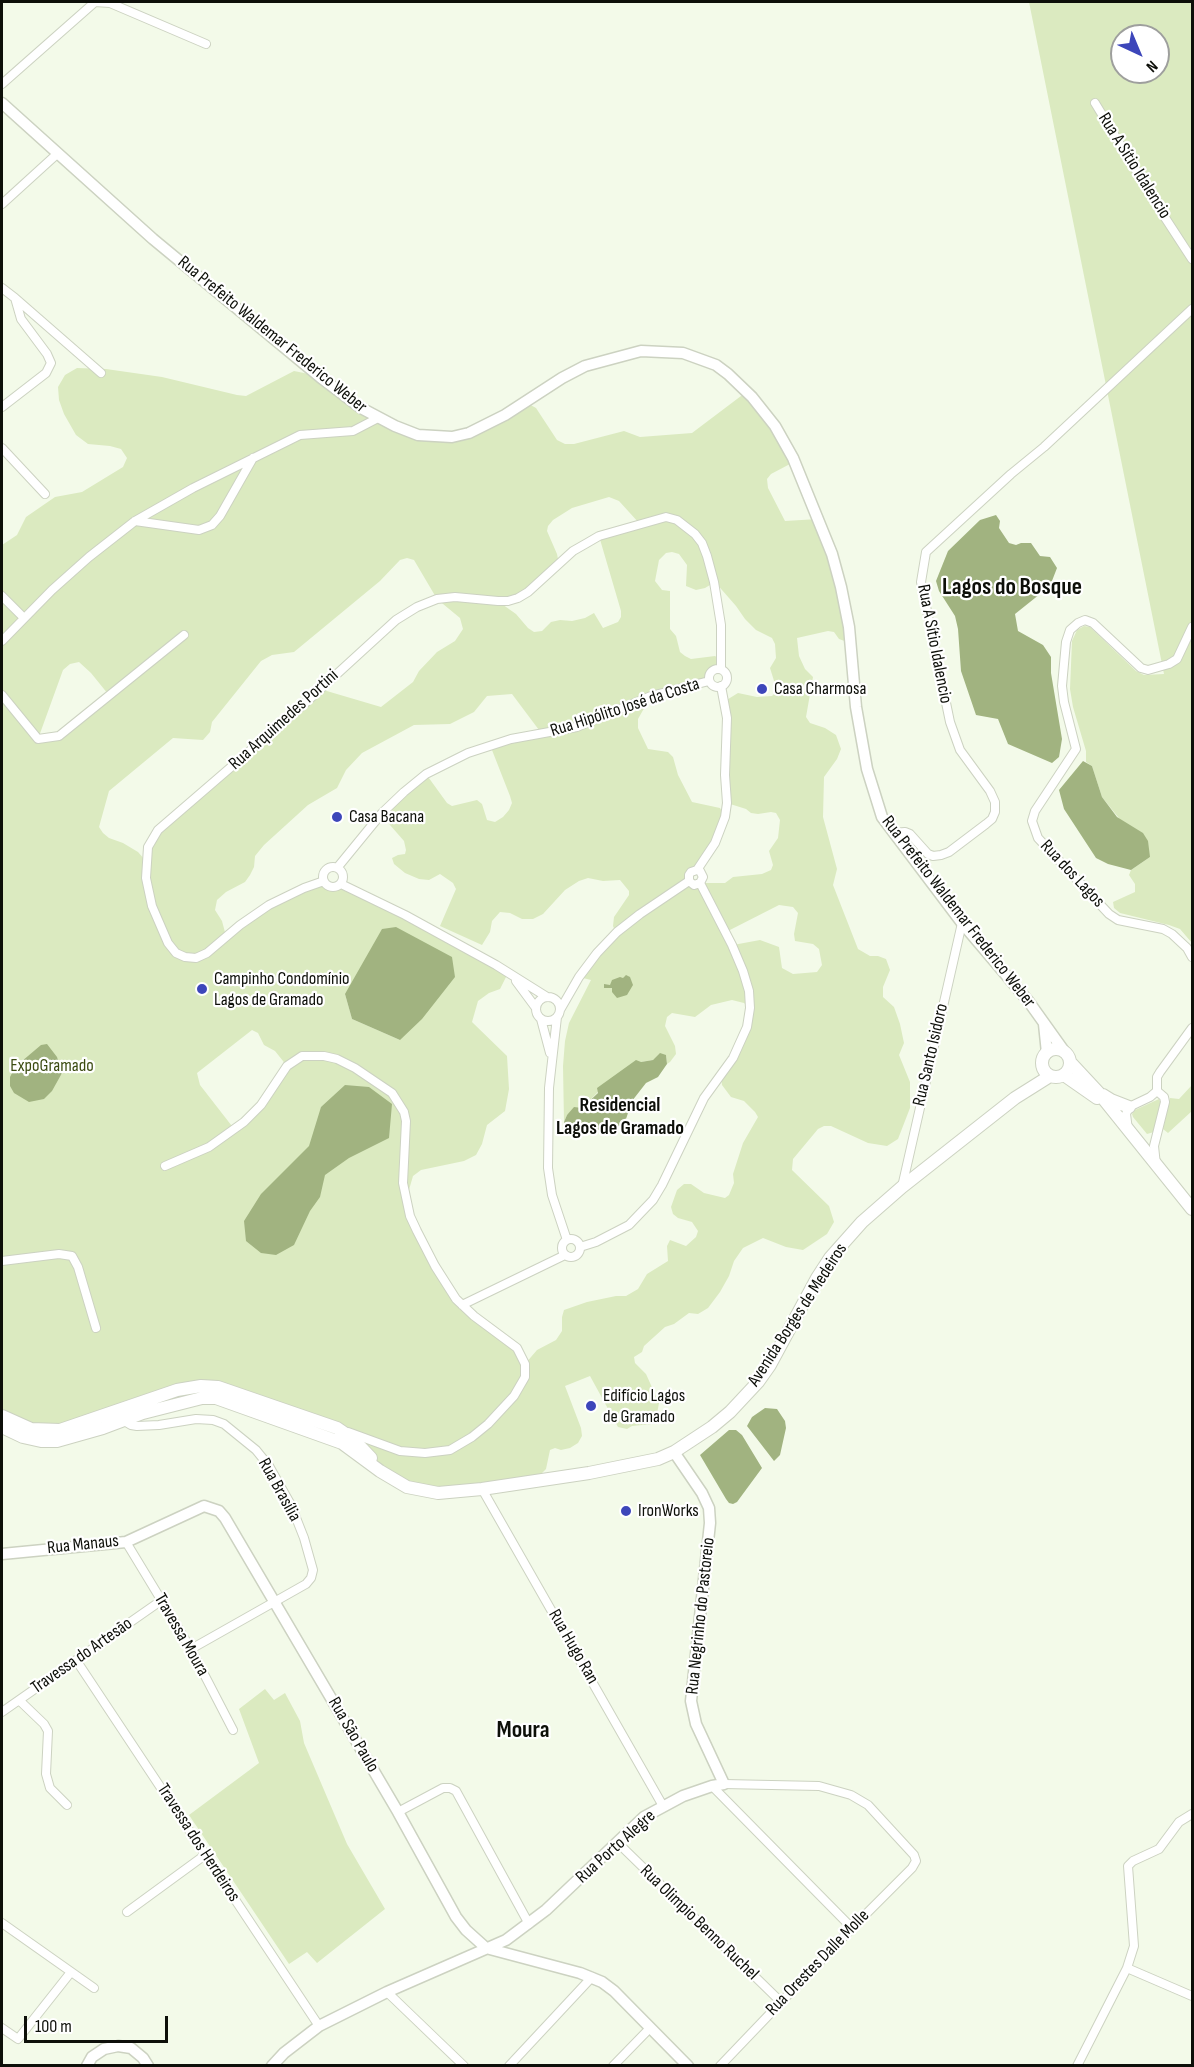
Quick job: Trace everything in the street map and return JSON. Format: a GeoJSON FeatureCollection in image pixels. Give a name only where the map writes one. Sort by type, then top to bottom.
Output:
{"type":"FeatureCollection","features":[{"type":"Feature","properties":{"kind":"main road"},"geometry":{"type":"LineString","coordinates":[[1071,1063],[1068,1072],[1060,1077],[1046,1074],[1042,1065],[1047,1053],[1055,1049],[1064,1051],[1071,1063],[1098,1092],[1192,1209]]}},
{"type":"Feature","properties":{"kind":"main road","name":"Avenida Borges de Medeiros"},"geometry":{"type":"LineString","coordinates":[[1015,1098],[1042,1065]]}},
{"type":"Feature","properties":{"kind":"main road"},"geometry":{"type":"LineString","coordinates":[[1064,1075],[1108,1106]]}},
{"type":"Feature","properties":{"kind":"main road","name":"Avenida Borges de Medeiros"},"geometry":{"type":"LineString","coordinates":[[2,1414],[31,1429],[60,1430],[128,1419],[177,1390],[201,1386],[218,1387],[334,1434],[381,1471],[407,1487],[438,1493],[482,1489],[641,1464],[674,1452],[712,1427],[746,1396],[770,1365],[830,1258],[862,1222],[902,1187],[1015,1098],[1050,1076]]}},
{"type":"Feature","properties":{"kind":"main road"},"geometry":{"type":"LineString","coordinates":[[1098,1092],[1129,1107]]}},
{"type":"Feature","properties":{"kind":"main road","name":"Avenida Borges de Medeiros"},"geometry":{"type":"LineString","coordinates":[[2,1427],[23,1437],[41,1441],[57,1441],[202,1398],[216,1398],[334,1434]]}},
{"type":"Feature","properties":{"kind":"main road"},"geometry":{"type":"LineString","coordinates":[[334,1434],[358,1438]]}},
{"type":"Feature","properties":{"kind":"main road","name":"Avenida Borges de Medeiros"},"geometry":{"type":"LineString","coordinates":[[358,1438],[381,1471]]}},
{"type":"Feature","properties":{"kind":"street"},"geometry":{"type":"LineString","coordinates":[[2,84],[94,2],[110,3],[206,44]]}},
{"type":"Feature","properties":{"kind":"street","name":"Rua Prefeito Waldemar Frederico Weber"},"geometry":{"type":"LineString","coordinates":[[2,103],[153,239],[303,364],[361,408],[418,435],[437,438],[461,435],[505,416],[562,378],[585,366],[641,351],[683,353],[716,365],[728,374],[752,397],[776,426],[793,458],[832,554],[842,587],[849,627],[856,707],[867,769],[882,817],[962,923],[1029,1002],[1064,1051]]}},
{"type":"Feature","properties":{"kind":"street","name":"Rua A Sítio Idalencio"},"geometry":{"type":"LineString","coordinates":[[1095,103],[1192,259]]}},
{"type":"Feature","properties":{"kind":"street"},"geometry":{"type":"LineString","coordinates":[[2,204],[57,154]]}},
{"type":"Feature","properties":{"kind":"street"},"geometry":{"type":"LineString","coordinates":[[2,288],[101,373]]}},
{"type":"Feature","properties":{"kind":"street"},"geometry":{"type":"LineString","coordinates":[[2,407],[46,373],[51,363],[21,319],[15,298]]}},
{"type":"Feature","properties":{"kind":"street","name":"Rua A Sítio Idalencio"},"geometry":{"type":"LineString","coordinates":[[893,833],[910,834],[928,854],[941,855],[949,852],[986,824],[995,812],[995,802],[990,791],[960,750],[950,722],[922,591],[926,552],[1044,447],[1192,309]]}},
{"type":"Feature","properties":{"kind":"street"},"geometry":{"type":"LineString","coordinates":[[2,641],[89,557],[135,520],[193,488],[300,435],[353,430],[378,418]]}},
{"type":"Feature","properties":{"kind":"street"},"geometry":{"type":"LineString","coordinates":[[2,448],[45,494]]}},
{"type":"Feature","properties":{"kind":"street"},"geometry":{"type":"LineString","coordinates":[[135,520],[199,530],[212,525],[220,516],[253,458]]}},
{"type":"Feature","properties":{"kind":"street","name":"Rua Arquimedes Portini"},"geometry":{"type":"LineString","coordinates":[[324,881],[269,905],[240,925],[207,953],[196,957],[185,957],[176,953],[168,943],[152,906],[146,878],[148,847],[158,830],[403,615],[437,599],[455,597],[508,601],[528,592],[573,551],[599,536],[666,517],[685,525],[702,543],[714,582],[721,625],[722,669]]}},
{"type":"Feature","properties":{"kind":"street"},"geometry":{"type":"LineString","coordinates":[[2,596],[24,618]]}},
{"type":"Feature","properties":{"kind":"street","name":"Rua dos Lagos"},"geometry":{"type":"LineString","coordinates":[[1192,627],[1177,659],[1169,664],[1148,670],[1141,668],[1093,623],[1085,620],[1070,630],[1066,642],[1062,686],[1076,750],[1035,811],[1032,821],[1038,838],[1109,914],[1118,920],[1163,929],[1187,948],[1192,957]]}},
{"type":"Feature","properties":{"kind":"street"},"geometry":{"type":"LineString","coordinates":[[2,695],[38,739],[59,736],[184,635]]}},
{"type":"Feature","properties":{"kind":"street"},"geometry":{"type":"LineString","coordinates":[[689,881],[691,872],[697,870],[715,843],[725,817],[727,718],[721,686],[727,678],[722,669],[714,669],[711,671],[710,681],[714,686],[721,686]]}},
{"type":"Feature","properties":{"kind":"street","name":"Rua Hipólito José da Costa"},"geometry":{"type":"LineString","coordinates":[[337,868],[382,813],[404,792],[426,774],[461,756],[511,739],[577,727],[651,696],[710,681]]}},
{"type":"Feature","properties":{"kind":"street"},"geometry":{"type":"LineString","coordinates":[[333,867],[337,868],[343,873],[343,881],[341,884],[330,887],[324,881],[324,873],[333,867]]}},
{"type":"Feature","properties":{"kind":"street"},"geometry":{"type":"LineString","coordinates":[[462,1305],[565,1255],[575,1256],[580,1247],[606,1238],[629,1225],[653,1200],[700,1106],[733,1058],[747,1028],[750,1008],[749,991],[732,945],[700,883],[702,874],[697,870]]}},
{"type":"Feature","properties":{"kind":"street"},"geometry":{"type":"LineString","coordinates":[[689,881],[694,885],[700,883]]}},
{"type":"Feature","properties":{"kind":"street"},"geometry":{"type":"LineString","coordinates":[[542,1019],[549,1021],[559,1013],[579,977],[616,932],[689,881]]}},
{"type":"Feature","properties":{"kind":"street"},"geometry":{"type":"LineString","coordinates":[[341,884],[405,915],[558,1002],[559,1013],[551,1058],[549,1088],[548,1168],[552,1195],[567,1240]]}},
{"type":"Feature","properties":{"kind":"street","name":"Rua Santo Isidoro"},"geometry":{"type":"LineString","coordinates":[[902,1187],[962,923]]}},
{"type":"Feature","properties":{"kind":"street"},"geometry":{"type":"LineString","coordinates":[[512,976],[542,1019],[551,1058]]}},
{"type":"Feature","properties":{"kind":"street"},"geometry":{"type":"LineString","coordinates":[[536,1008],[540,1000],[551,998],[579,977]]}},
{"type":"Feature","properties":{"kind":"street","name":"Rua Prefeito Waldemar Frederico Weber"},"geometry":{"type":"LineString","coordinates":[[1044,1024],[1047,1053]]}},
{"type":"Feature","properties":{"kind":"street"},"geometry":{"type":"LineString","coordinates":[[1156,1165],[1154,1146],[1165,1102],[1157,1091],[1157,1077],[1192,1028]]}},
{"type":"Feature","properties":{"kind":"street"},"geometry":{"type":"LineString","coordinates":[[165,1166],[209,1147],[244,1122],[261,1104],[287,1066],[302,1056],[337,1059],[392,1093],[399,1103],[406,1122],[403,1183],[410,1215],[449,1290],[462,1305],[517,1348],[525,1364],[525,1377],[514,1396],[488,1424],[450,1450],[414,1453],[358,1438]]}},
{"type":"Feature","properties":{"kind":"street"},"geometry":{"type":"LineString","coordinates":[[1128,1130],[1126,1114],[1129,1107],[1157,1091]]}},
{"type":"Feature","properties":{"kind":"street"},"geometry":{"type":"LineString","coordinates":[[565,1255],[561,1249],[567,1240],[574,1239],[580,1247]]}},
{"type":"Feature","properties":{"kind":"street"},"geometry":{"type":"LineString","coordinates":[[2,1261],[59,1254],[72,1256],[78,1267],[96,1329]]}},
{"type":"Feature","properties":{"kind":"street","name":"Rua Brasília"},"geometry":{"type":"LineString","coordinates":[[128,1419],[159,1425],[196,1419],[213,1420],[234,1431],[256,1450],[269,1466],[291,1504],[313,1570],[306,1584],[190,1649]]}},
{"type":"Feature","properties":{"kind":"street","name":"Rua Negrinho do Pastoreio"},"geometry":{"type":"LineString","coordinates":[[674,1452],[702,1493],[709,1508],[710,1523],[691,1701],[696,1724],[724,1784]]}},
{"type":"Feature","properties":{"kind":"street","name":"Rua Hugo Ran"},"geometry":{"type":"LineString","coordinates":[[482,1489],[663,1806]]}},
{"type":"Feature","properties":{"kind":"street","name":"Rua Manaus"},"geometry":{"type":"LineString","coordinates":[[2,1554],[126,1542],[204,1506],[219,1511],[225,1518]]}},
{"type":"Feature","properties":{"kind":"street","name":"Rua São Paulo"},"geometry":{"type":"LineString","coordinates":[[225,1518],[398,1812],[456,1917],[474,1939],[486,1948]]}},
{"type":"Feature","properties":{"kind":"street","name":"Travessa Moura"},"geometry":{"type":"LineString","coordinates":[[126,1542],[190,1649],[233,1730]]}},
{"type":"Feature","properties":{"kind":"street","name":"Travessa do Artesão"},"geometry":{"type":"LineString","coordinates":[[2,1712],[162,1600]]}},
{"type":"Feature","properties":{"kind":"street","name":"Travessa dos Herdeiros"},"geometry":{"type":"LineString","coordinates":[[76,1660],[319,2026]]}},
{"type":"Feature","properties":{"kind":"street"},"geometry":{"type":"LineString","coordinates":[[20,1701],[44,1724],[48,1731],[46,1774],[50,1788],[67,1805]]}},
{"type":"Feature","properties":{"kind":"street","name":"Rua Porto Alegre"},"geometry":{"type":"LineString","coordinates":[[319,2026],[387,1992],[506,1940],[546,1910],[644,1817],[663,1806],[712,1786],[724,1784],[819,1786],[851,1795],[868,1805],[914,1855],[916,1861]]}},
{"type":"Feature","properties":{"kind":"street"},"geometry":{"type":"LineString","coordinates":[[712,1786],[852,1928]]}},
{"type":"Feature","properties":{"kind":"street"},"geometry":{"type":"LineString","coordinates":[[398,1812],[443,1788],[456,1791],[529,1924]]}},
{"type":"Feature","properties":{"kind":"street"},"geometry":{"type":"LineString","coordinates":[[1077,2066],[1127,1968],[1135,1940],[1128,1866],[1133,1861],[1159,1848],[1179,1822],[1192,1814]]}},
{"type":"Feature","properties":{"kind":"street","name":"Rua Olimpio Benno Ruchel"},"geometry":{"type":"LineString","coordinates":[[618,1843],[781,2002]]}},
{"type":"Feature","properties":{"kind":"street"},"geometry":{"type":"LineString","coordinates":[[127,1912],[205,1855]]}},
{"type":"Feature","properties":{"kind":"street","name":"Rua Orestes Dalle Molle"},"geometry":{"type":"LineString","coordinates":[[720,2066],[912,1868],[916,1861]]}},
{"type":"Feature","properties":{"kind":"street"},"geometry":{"type":"LineString","coordinates":[[2,1923],[94,1988]]}},
{"type":"Feature","properties":{"kind":"street"},"geometry":{"type":"LineString","coordinates":[[486,1948],[592,1977],[614,1991],[688,2066]]}},
{"type":"Feature","properties":{"kind":"street"},"geometry":{"type":"LineString","coordinates":[[1127,1968],[1192,1996]]}},
{"type":"Feature","properties":{"kind":"street"},"geometry":{"type":"LineString","coordinates":[[2,2028],[18,2039],[71,1972]]}},
{"type":"Feature","properties":{"kind":"street"},"geometry":{"type":"LineString","coordinates":[[509,2066],[592,1977]]}},
{"type":"Feature","properties":{"kind":"street"},"geometry":{"type":"LineString","coordinates":[[387,1992],[464,2066]]}},
{"type":"Feature","properties":{"kind":"street"},"geometry":{"type":"LineString","coordinates":[[272,2066],[284,2053],[319,2026]]}},
{"type":"Feature","properties":{"kind":"street"},"geometry":{"type":"LineString","coordinates":[[613,2066],[650,2028]]}},
{"type":"Feature","properties":{"kind":"street"},"geometry":{"type":"LineString","coordinates":[[87,2066],[92,2057],[104,2049],[118,2046],[131,2048],[143,2058],[148,2066]]}},
{"type":"Feature","properties":{"kind":"green space"},"geometry":{"type":"Polygon","coordinates":[[[1029,2],[1192,2],[1192,943],[1180,929],[1120,913],[1114,908],[1113,902],[1135,892],[1135,884],[1129,875],[1131,870],[1150,857],[1102,797],[1092,766],[1086,762],[1086,751],[1070,689],[1072,641],[1077,630],[1084,626],[1090,627],[1136,671],[1144,675],[1164,674],[1029,2]]]}},
{"type":"Feature","properties":{"kind":"green space","name":"ExpoGramado"},"geometry":{"type":"Polygon","coordinates":[[[77,368],[106,369],[162,377],[246,396],[294,371],[320,377],[361,408],[418,435],[452,437],[525,402],[536,408],[557,440],[565,444],[574,444],[624,431],[640,437],[692,433],[741,396],[752,397],[775,426],[790,464],[771,474],[767,479],[768,488],[785,521],[818,519],[832,554],[850,643],[839,639],[834,632],[828,631],[797,638],[799,656],[805,669],[813,677],[806,717],[810,723],[836,735],[841,749],[824,777],[823,817],[837,869],[833,885],[858,949],[870,956],[886,959],[890,970],[883,987],[883,997],[894,1007],[900,1024],[904,1043],[899,1055],[910,1082],[910,1108],[898,1139],[887,1146],[868,1143],[831,1126],[824,1126],[818,1129],[793,1159],[792,1170],[829,1206],[834,1222],[827,1234],[803,1250],[786,1247],[763,1238],[743,1248],[734,1261],[720,1292],[708,1308],[698,1314],[689,1313],[674,1324],[665,1327],[644,1346],[642,1352],[634,1357],[635,1363],[646,1374],[659,1403],[656,1419],[652,1424],[632,1426],[627,1429],[618,1427],[590,1376],[565,1386],[582,1436],[578,1443],[570,1448],[550,1450],[546,1469],[540,1475],[438,1493],[391,1478],[353,1439],[201,1386],[47,1430],[2,1411],[2,545],[17,535],[26,517],[55,497],[82,492],[123,467],[127,458],[121,449],[88,444],[76,435],[59,400],[58,387],[65,375],[77,368]],[[609,497],[572,508],[553,520],[547,531],[558,559],[553,569],[528,592],[499,602],[516,614],[534,632],[542,631],[551,622],[572,621],[594,613],[603,628],[618,622],[621,611],[599,536],[639,523],[619,501],[609,497]],[[666,553],[659,560],[655,581],[662,590],[670,591],[670,629],[676,636],[680,652],[691,659],[715,656],[718,658],[718,668],[711,671],[709,678],[651,696],[638,719],[638,728],[648,749],[668,752],[673,757],[678,775],[692,802],[720,808],[725,817],[721,829],[688,878],[700,883],[725,883],[733,877],[762,874],[771,870],[773,865],[769,851],[778,838],[780,820],[776,813],[751,813],[727,803],[725,701],[738,693],[757,697],[774,694],[775,684],[770,668],[776,658],[775,644],[772,638],[756,630],[745,619],[715,582],[696,590],[686,586],[687,565],[679,554],[666,553]],[[407,558],[400,560],[380,581],[294,652],[272,655],[261,661],[212,722],[210,732],[203,740],[173,738],[109,791],[99,827],[103,833],[138,852],[145,860],[158,830],[320,689],[381,707],[413,682],[419,671],[437,652],[455,641],[463,629],[460,618],[437,599],[414,560],[407,558]],[[79,662],[70,664],[63,670],[38,739],[59,736],[108,694],[79,662]],[[512,694],[487,696],[474,712],[450,724],[414,725],[362,753],[346,770],[337,788],[308,805],[264,845],[255,856],[254,867],[245,882],[226,892],[217,900],[215,910],[222,921],[226,936],[269,905],[324,881],[330,887],[337,887],[341,884],[507,975],[500,989],[478,1001],[472,1022],[507,1056],[509,1089],[505,1111],[487,1125],[482,1144],[476,1155],[464,1161],[421,1170],[413,1176],[406,1200],[449,1290],[513,1344],[525,1364],[537,1350],[556,1340],[562,1331],[564,1310],[587,1302],[626,1296],[638,1289],[647,1274],[668,1261],[667,1246],[670,1240],[686,1246],[696,1237],[698,1231],[692,1222],[678,1218],[673,1214],[671,1207],[677,1190],[684,1184],[691,1184],[704,1193],[725,1198],[729,1195],[743,1143],[758,1117],[744,1101],[731,1097],[722,1085],[721,1075],[733,1058],[750,1008],[744,1003],[732,1000],[711,1005],[695,1017],[672,1013],[667,1017],[665,1026],[675,1046],[676,1054],[670,1062],[667,1064],[666,1055],[641,1062],[598,1092],[582,1108],[567,1115],[564,1122],[565,1041],[569,1023],[591,980],[579,977],[616,933],[613,926],[614,917],[629,895],[629,891],[620,880],[603,881],[588,878],[579,881],[565,890],[543,914],[533,919],[522,919],[510,913],[500,912],[492,921],[490,932],[482,945],[440,926],[456,889],[453,883],[440,874],[429,880],[419,879],[405,873],[394,864],[392,858],[405,854],[404,841],[382,813],[426,774],[447,803],[452,806],[477,800],[482,804],[487,820],[495,822],[503,817],[512,803],[490,745],[542,734],[512,694]],[[779,905],[726,932],[733,945],[760,940],[779,947],[782,968],[793,974],[817,972],[822,965],[819,949],[813,944],[795,941],[798,913],[793,907],[779,905]],[[345,994],[352,1019],[400,1040],[345,994]],[[252,1030],[197,1073],[200,1085],[235,1130],[244,1122],[287,1066],[275,1051],[264,1045],[258,1033],[252,1030]]]}},
{"type":"Feature","properties":{"kind":"green space"},"geometry":{"type":"Polygon","coordinates":[[[1192,1085],[1192,1111],[1168,1133],[1163,1129],[1170,1098],[1179,1099],[1192,1085]]]}},
{"type":"Feature","properties":{"kind":"green space"},"geometry":{"type":"Polygon","coordinates":[[[1159,1099],[1161,1104],[1154,1132],[1147,1134],[1132,1114],[1135,1110],[1159,1099]]]}},
{"type":"Feature","properties":{"kind":"green space"},"geometry":{"type":"Polygon","coordinates":[[[265,1689],[274,1700],[285,1693],[300,1721],[304,1743],[347,1844],[385,1909],[317,1963],[307,1952],[289,1964],[189,1815],[259,1763],[239,1709],[265,1689]]]}},
{"type":"Feature","properties":{"kind":"shaded area"},"geometry":{"type":"Polygon","coordinates":[[[996,515],[1000,521],[999,528],[1009,543],[1016,545],[1031,543],[1040,556],[1050,557],[1057,568],[1050,586],[1015,614],[1018,631],[1043,645],[1051,657],[1051,673],[1062,739],[1059,757],[1052,763],[1008,744],[998,719],[976,715],[961,671],[955,616],[939,591],[936,581],[948,551],[980,520],[996,515]]]}},
{"type":"Feature","properties":{"kind":"shaded area"},"geometry":{"type":"Polygon","coordinates":[[[1083,761],[1092,766],[1102,797],[1117,817],[1143,833],[1148,841],[1150,857],[1131,870],[1096,858],[1064,809],[1059,790],[1083,761]]]}},
{"type":"Feature","properties":{"kind":"shaded area"},"geometry":{"type":"Polygon","coordinates":[[[396,927],[452,957],[455,977],[422,1019],[400,1040],[352,1019],[345,994],[382,929],[396,927]]]}},
{"type":"Feature","properties":{"kind":"shaded area"},"geometry":{"type":"Polygon","coordinates":[[[626,975],[630,977],[633,985],[627,995],[617,998],[612,988],[604,988],[604,984],[610,985],[612,980],[623,978],[626,975]]]}},
{"type":"Feature","properties":{"kind":"shaded area"},"geometry":{"type":"Polygon","coordinates":[[[47,1044],[57,1057],[62,1073],[52,1091],[44,1099],[29,1102],[14,1093],[10,1086],[10,1077],[15,1067],[41,1045],[47,1044]]]}},
{"type":"Feature","properties":{"kind":"shaded area"},"geometry":{"type":"Polygon","coordinates":[[[660,1053],[666,1055],[667,1064],[658,1077],[646,1083],[632,1101],[624,1125],[574,1133],[566,1128],[564,1122],[567,1115],[574,1107],[582,1108],[598,1093],[597,1088],[636,1060],[641,1062],[653,1060],[660,1053]]]}},
{"type":"Feature","properties":{"kind":"shaded area"},"geometry":{"type":"Polygon","coordinates":[[[345,1085],[369,1087],[392,1104],[389,1138],[349,1158],[325,1175],[320,1197],[310,1211],[294,1245],[276,1255],[261,1253],[246,1241],[244,1221],[261,1194],[309,1146],[321,1107],[345,1085]]]}},
{"type":"Feature","properties":{"kind":"shaded area"},"geometry":{"type":"Polygon","coordinates":[[[765,1408],[777,1409],[785,1421],[786,1428],[780,1455],[774,1461],[747,1426],[752,1417],[765,1408]]]}},
{"type":"Feature","properties":{"kind":"shaded area"},"geometry":{"type":"Polygon","coordinates":[[[729,1430],[736,1430],[742,1435],[762,1468],[737,1502],[733,1504],[726,1499],[700,1455],[729,1430]]]}},
{"type":"Feature","properties":{"kind":"place","name":"Casa Charmosa"},"geometry":{"type":"Point","coordinates":[762,689]}},
{"type":"Feature","properties":{"kind":"place","name":"Casa Bacana"},"geometry":{"type":"Point","coordinates":[337,817]}},
{"type":"Feature","properties":{"kind":"place","name":"Campinho Condomínio Lagos de Gramado"},"geometry":{"type":"Point","coordinates":[202,989]}},
{"type":"Feature","properties":{"kind":"place","name":"Edifício Lagos de Gramado"},"geometry":{"type":"Point","coordinates":[591,1406]}},
{"type":"Feature","properties":{"kind":"place","name":"IronWorks"},"geometry":{"type":"Point","coordinates":[626,1511]}},
{"type":"Feature","properties":{"kind":"district","name":"Lagos do Bosque"},"geometry":{"type":"Point","coordinates":[1012,588]}},
{"type":"Feature","properties":{"kind":"district","name":"Residencial Lagos de Gramado"},"geometry":{"type":"Point","coordinates":[620,1118]}},
{"type":"Feature","properties":{"kind":"district","name":"Moura"},"geometry":{"type":"Point","coordinates":[523,1731]}}]}
